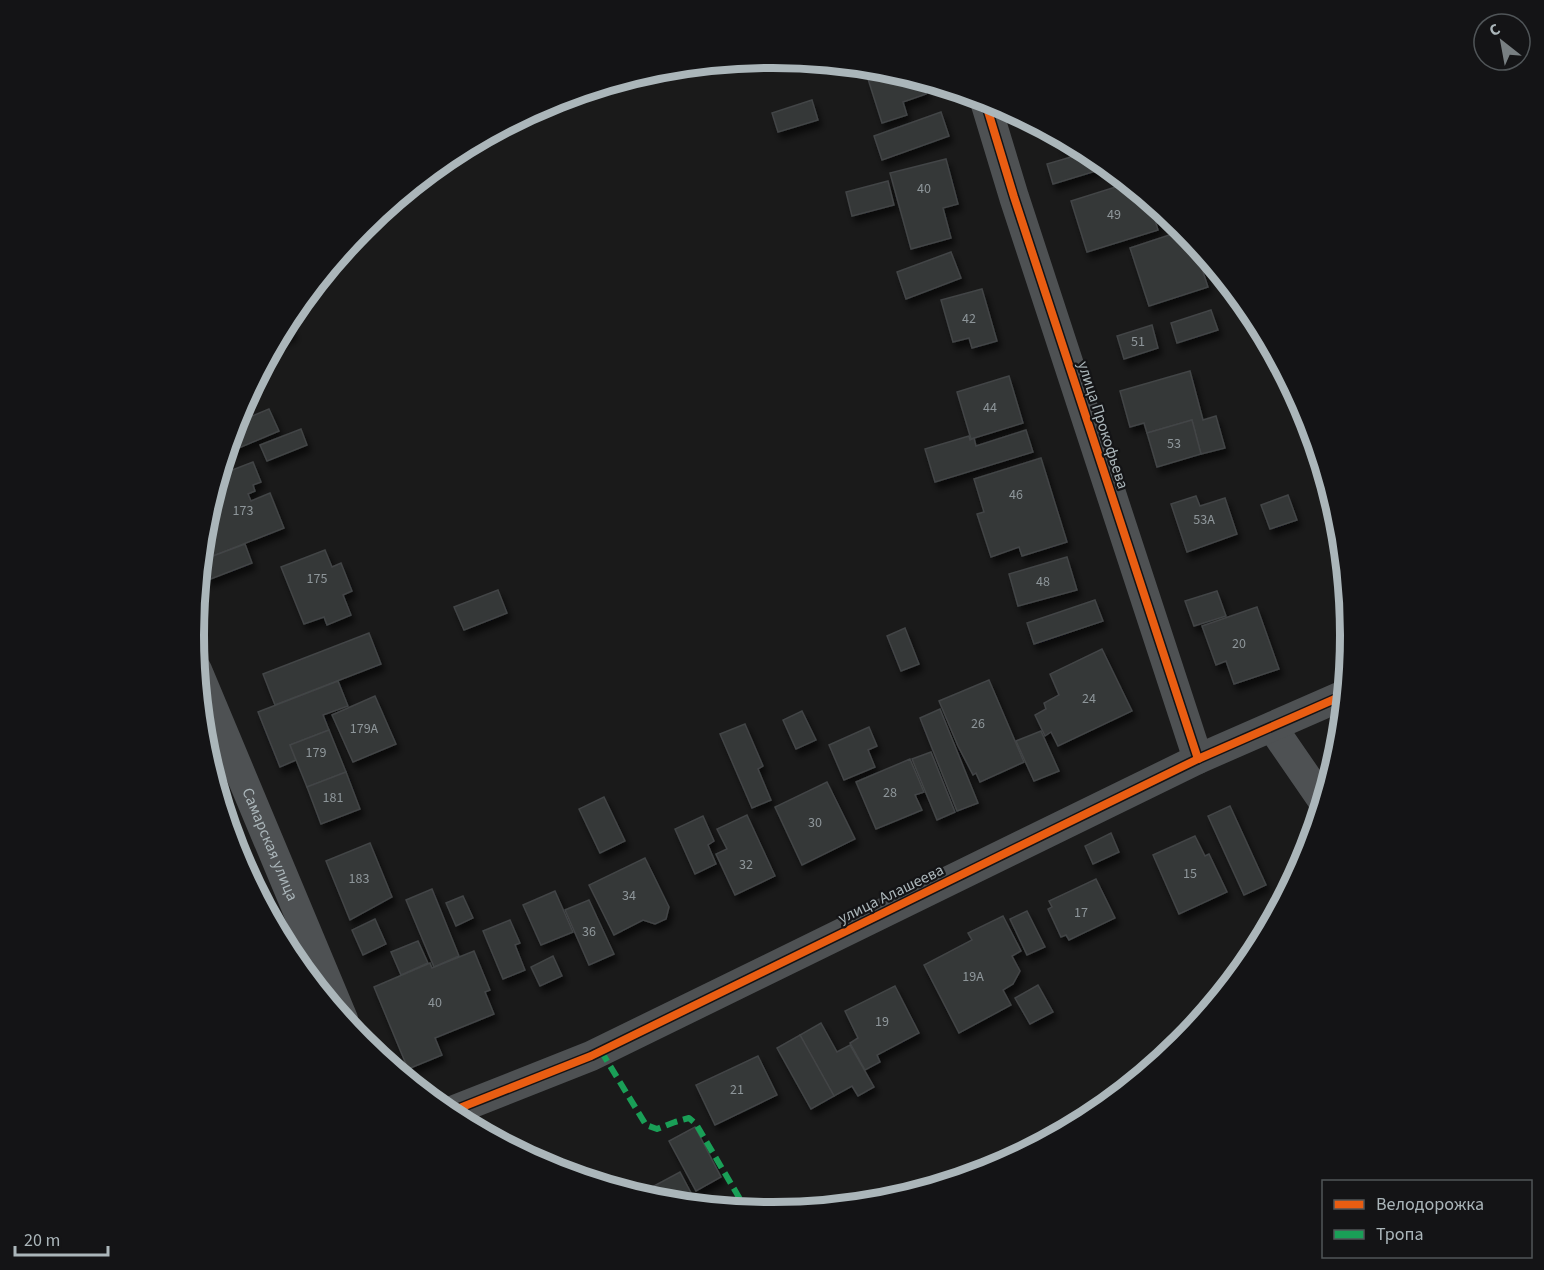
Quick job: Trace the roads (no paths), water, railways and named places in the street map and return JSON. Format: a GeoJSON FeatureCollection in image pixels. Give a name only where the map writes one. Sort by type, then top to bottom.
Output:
{"type":"FeatureCollection","features":[{"type":"Feature","properties":{"kind":"street","name":"улица Прокофьева"},"geometry":{"type":"LineString","coordinates":[[988,111],[1198,759]]}},
{"type":"Feature","properties":{"kind":"street","name":"Самарская улица"},"geometry":{"type":"LineString","coordinates":[[208,693],[332,993]]}},
{"type":"Feature","properties":{"kind":"street","name":"улица Алашеева"},"geometry":{"type":"LineString","coordinates":[[459,1108],[601,1051],[1198,759],[1336,699]]}},
{"type":"Feature","properties":{"kind":"street"},"geometry":{"type":"LineString","coordinates":[[1272,727],[1317,792]]}}]}
